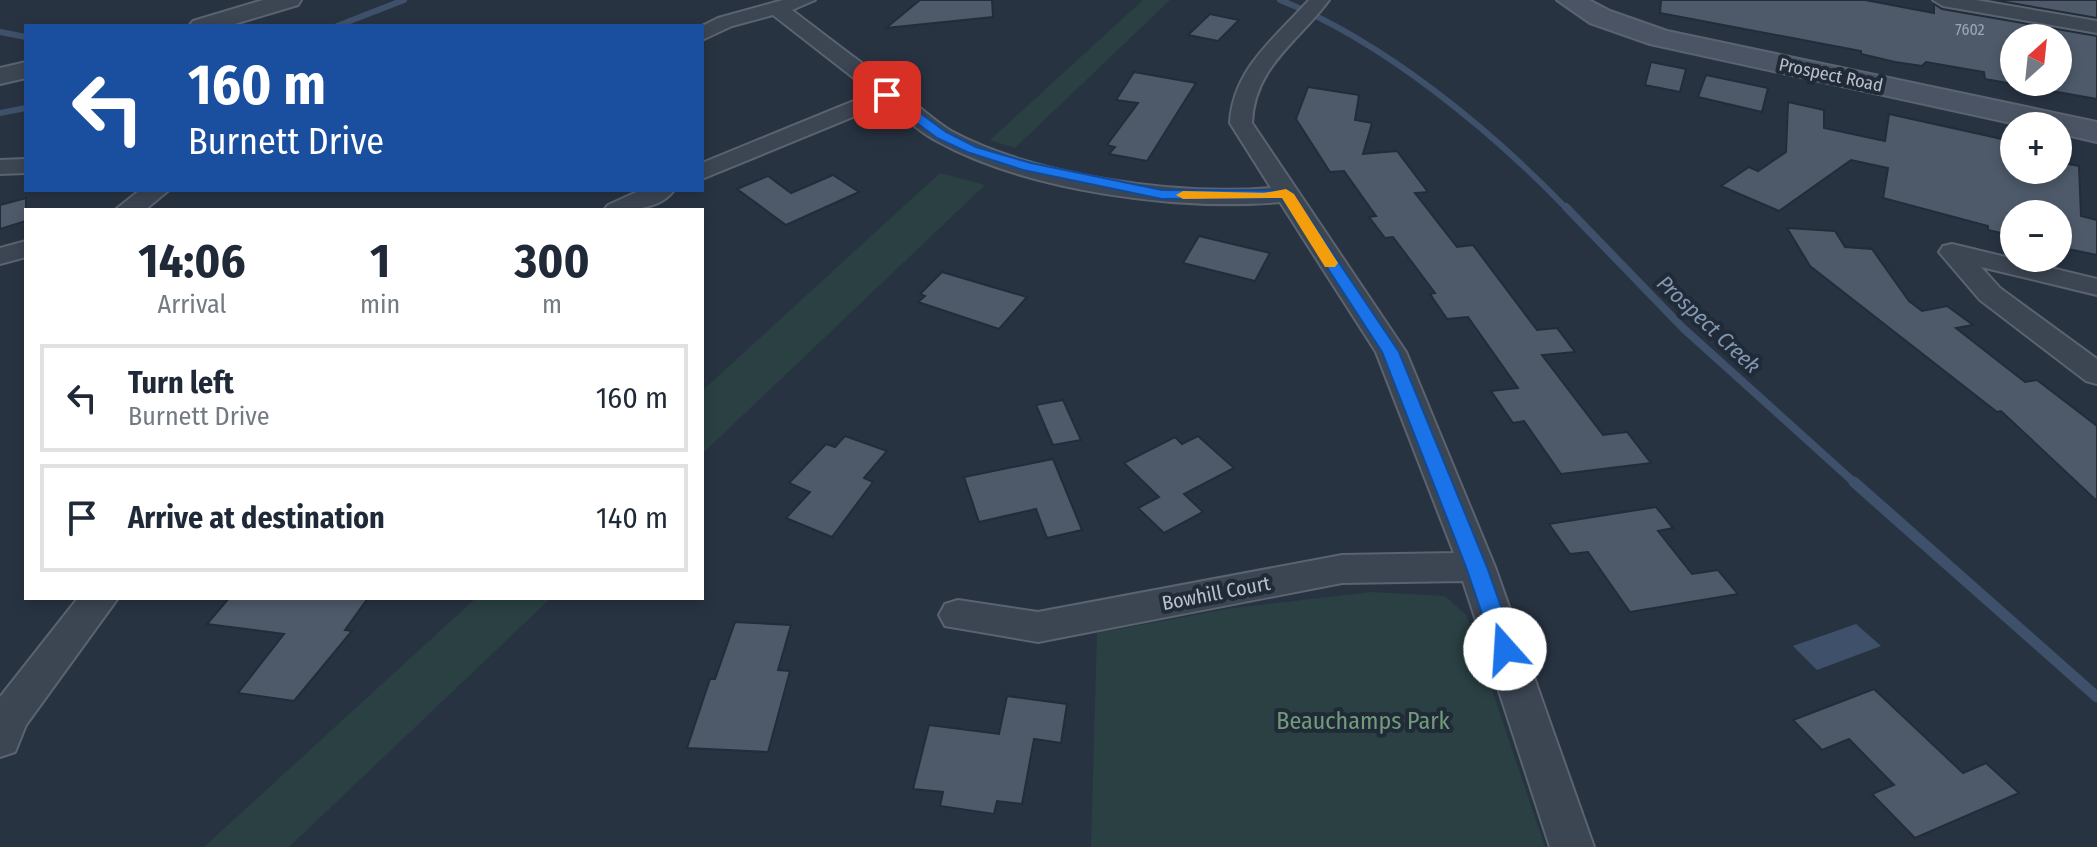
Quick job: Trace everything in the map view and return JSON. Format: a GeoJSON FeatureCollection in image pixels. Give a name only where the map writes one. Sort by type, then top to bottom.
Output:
{"type":"FeatureCollection","features":[{"type":"Feature","properties":{"kind":"main road","name":"Prospect Road"},"geometry":{"type":"LineString","coordinates":[[1550,0],[1575,3],[1628,28],[1696,47],[2097,132]]}},
{"type":"Feature","properties":{"kind":"street"},"geometry":{"type":"LineString","coordinates":[[209,24],[289,0]]}},
{"type":"Feature","properties":{"kind":"street"},"geometry":{"type":"LineString","coordinates":[[704,33],[725,22],[805,0]]}},
{"type":"Feature","properties":{"kind":"street"},"geometry":{"type":"LineString","coordinates":[[1943,0],[2097,27]]}},
{"type":"Feature","properties":{"kind":"street"},"geometry":{"type":"LineString","coordinates":[[777,8],[887,95],[942,135],[972,150],[1028,167],[1162,194],[1264,197],[1286,194]]}},
{"type":"Feature","properties":{"kind":"street"},"geometry":{"type":"LineString","coordinates":[[1312,9],[1247,81],[1239,102],[1241,123],[1391,352],[1477,567],[1572,847]]}},
{"type":"Feature","properties":{"kind":"street"},"geometry":{"type":"LineString","coordinates":[[704,171],[887,95]]}},
{"type":"Feature","properties":{"kind":"street"},"geometry":{"type":"LineString","coordinates":[[0,167],[24,166]]}},
{"type":"Feature","properties":{"kind":"street"},"geometry":{"type":"LineString","coordinates":[[131,208],[154,192]]}},
{"type":"Feature","properties":{"kind":"street"},"geometry":{"type":"LineString","coordinates":[[622,208],[658,192]]}},
{"type":"Feature","properties":{"kind":"street"},"geometry":{"type":"LineString","coordinates":[[0,256],[24,250]]}},
{"type":"Feature","properties":{"kind":"street"},"geometry":{"type":"LineString","coordinates":[[2097,287],[1952,252],[1990,294],[2097,374]]}},
{"type":"Feature","properties":{"kind":"street","name":"Bowhill Court"},"geometry":{"type":"LineString","coordinates":[[958,615],[1038,627],[1342,569],[1477,567]]}},
{"type":"Feature","properties":{"kind":"street"},"geometry":{"type":"LineString","coordinates":[[0,739],[9,716],[97,600]]}},
{"type":"Feature","properties":{"kind":"green space"},"geometry":{"type":"Polygon","coordinates":[[[1143,0],[1170,0],[1015,148],[990,140],[1143,0]]]}},
{"type":"Feature","properties":{"kind":"green space"},"geometry":{"type":"Polygon","coordinates":[[[940,173],[985,185],[704,452],[704,389],[940,173]]]}},
{"type":"Feature","properties":{"kind":"green space","name":"Beauchamps Park"},"geometry":{"type":"Polygon","coordinates":[[[1371,592],[1445,596],[1467,616],[1545,847],[1091,847],[1097,633],[1233,608],[1371,592]]]}},
{"type":"Feature","properties":{"kind":"green space"},"geometry":{"type":"Polygon","coordinates":[[[474,600],[549,600],[289,847],[204,847],[474,600]]]}},
{"type":"Feature","properties":{"kind":"water"},"geometry":{"type":"Polygon","coordinates":[[[1856,624],[1881,646],[1817,670],[1793,646],[1856,624]]]}},
{"type":"Feature","properties":{"kind":"building"},"geometry":{"type":"Polygon","coordinates":[[[920,0],[992,0],[993,17],[886,28],[920,0]]]}},
{"type":"Feature","properties":{"kind":"building"},"geometry":{"type":"Polygon","coordinates":[[[1661,0],[1865,0],[1934,13],[1934,4],[1942,9],[2028,24],[2000,24],[2000,82],[1985,79],[1984,72],[1926,62],[1922,66],[1895,62],[1861,54],[1861,51],[1660,13],[1661,0]]]}},
{"type":"Feature","properties":{"kind":"building"},"geometry":{"type":"Polygon","coordinates":[[[1994,0],[2097,0],[2097,18],[1994,0]]]}},
{"type":"Feature","properties":{"kind":"building"},"geometry":{"type":"Polygon","coordinates":[[[1210,14],[1239,20],[1218,41],[1188,35],[1210,14]]]}},
{"type":"Feature","properties":{"kind":"building"},"geometry":{"type":"Polygon","coordinates":[[[2072,32],[2097,36],[2097,99],[2072,95],[2072,32]]]}},
{"type":"Feature","properties":{"kind":"building"},"geometry":{"type":"Polygon","coordinates":[[[1651,62],[1686,69],[1680,92],[1645,85],[1651,62]]]}},
{"type":"Feature","properties":{"kind":"building"},"geometry":{"type":"Polygon","coordinates":[[[1134,72],[1196,83],[1147,161],[1109,154],[1115,147],[1107,145],[1138,103],[1116,100],[1134,72]]]}},
{"type":"Feature","properties":{"kind":"building"},"geometry":{"type":"Polygon","coordinates":[[[1706,75],[1768,88],[1762,112],[1698,97],[1706,75]]]}},
{"type":"Feature","properties":{"kind":"building"},"geometry":{"type":"Polygon","coordinates":[[[1308,87],[1359,95],[1355,120],[1372,123],[1363,154],[1397,151],[1428,192],[1415,193],[1457,247],[1473,245],[1537,330],[1557,328],[1575,352],[1542,355],[1603,435],[1627,432],[1651,463],[1561,474],[1524,421],[1513,423],[1491,391],[1518,388],[1468,317],[1447,319],[1430,294],[1435,293],[1393,237],[1385,238],[1369,217],[1376,216],[1344,171],[1330,172],[1296,119],[1308,87]]]}},
{"type":"Feature","properties":{"kind":"building"},"geometry":{"type":"Polygon","coordinates":[[[1788,102],[1824,110],[1824,128],[1885,141],[1889,114],[2000,139],[2000,184],[2072,184],[2072,165],[2079,166],[2081,216],[2097,220],[2097,255],[2072,250],[2072,200],[2000,200],[2000,233],[1988,230],[1988,226],[1883,198],[1888,168],[1851,160],[1779,211],[1721,186],[1749,167],[1758,171],[1786,152],[1788,102]]]}},
{"type":"Feature","properties":{"kind":"building"},"geometry":{"type":"Polygon","coordinates":[[[833,175],[859,192],[786,225],[737,189],[768,176],[791,193],[833,175]]]}},
{"type":"Feature","properties":{"kind":"building"},"geometry":{"type":"Polygon","coordinates":[[[26,198],[24,222],[0,229],[0,205],[26,198]]]}},
{"type":"Feature","properties":{"kind":"building"},"geometry":{"type":"Polygon","coordinates":[[[1787,228],[1835,231],[1845,247],[1872,249],[1909,301],[1922,311],[1947,306],[1973,325],[1956,328],[2025,382],[2037,380],[2097,426],[2097,501],[2001,411],[1997,412],[1810,266],[1787,228]]]}},
{"type":"Feature","properties":{"kind":"building"},"geometry":{"type":"Polygon","coordinates":[[[1199,236],[1270,253],[1255,281],[1183,263],[1199,236]]]}},
{"type":"Feature","properties":{"kind":"building"},"geometry":{"type":"Polygon","coordinates":[[[942,272],[1027,297],[999,329],[918,302],[925,296],[920,294],[942,272]]]}},
{"type":"Feature","properties":{"kind":"building"},"geometry":{"type":"Polygon","coordinates":[[[1063,400],[1081,440],[1053,445],[1036,405],[1063,400]]]}},
{"type":"Feature","properties":{"kind":"building"},"geometry":{"type":"Polygon","coordinates":[[[845,436],[887,451],[864,478],[873,482],[832,537],[786,518],[810,492],[789,483],[826,444],[835,447],[845,436]]]}},
{"type":"Feature","properties":{"kind":"building"},"geometry":{"type":"Polygon","coordinates":[[[1198,436],[1234,468],[1184,494],[1203,512],[1164,533],[1138,508],[1159,497],[1124,463],[1175,437],[1182,444],[1198,436]]]}},
{"type":"Feature","properties":{"kind":"building"},"geometry":{"type":"Polygon","coordinates":[[[1053,459],[1082,530],[1047,538],[1036,509],[979,522],[964,477],[1053,459]]]}},
{"type":"Feature","properties":{"kind":"building"},"geometry":{"type":"Polygon","coordinates":[[[1656,507],[1673,528],[1658,531],[1692,574],[1718,570],[1738,594],[1630,612],[1588,552],[1570,554],[1549,524],[1656,507]]]}},
{"type":"Feature","properties":{"kind":"building"},"geometry":{"type":"Polygon","coordinates":[[[227,600],[367,600],[345,630],[352,631],[294,701],[238,693],[284,634],[207,624],[227,600]]]}},
{"type":"Feature","properties":{"kind":"building"},"geometry":{"type":"Polygon","coordinates":[[[735,622],[791,625],[778,670],[790,671],[768,752],[687,748],[710,679],[715,679],[735,622]]]}},
{"type":"Feature","properties":{"kind":"building"},"geometry":{"type":"Polygon","coordinates":[[[1874,689],[1963,773],[1986,763],[2019,793],[1915,838],[1872,794],[1894,785],[1849,739],[1822,750],[1793,720],[1874,689]]]}},
{"type":"Feature","properties":{"kind":"building"},"geometry":{"type":"Polygon","coordinates":[[[1007,696],[1067,704],[1061,743],[1034,739],[1022,804],[997,801],[994,814],[940,806],[943,792],[913,789],[929,725],[999,734],[1007,696]]]}},
{"type":"Feature","properties":{"kind":"waterway","name":"Prospect Creek"},"geometry":{"type":"LineString","coordinates":[[342,24],[404,0]]}},
{"type":"Feature","properties":{"kind":"waterway","name":"Prospect Creek"},"geometry":{"type":"LineString","coordinates":[[1280,0],[1358,39],[1434,90],[1505,149],[1567,209]]}},
{"type":"Feature","properties":{"kind":"waterway"},"geometry":{"type":"LineString","coordinates":[[0,32],[24,37]]}},
{"type":"Feature","properties":{"kind":"waterway","name":"Prospect Creek"},"geometry":{"type":"LineString","coordinates":[[0,113],[24,108]]}},
{"type":"Feature","properties":{"kind":"waterway","name":"Prospect Creek"},"geometry":{"type":"LineString","coordinates":[[1566,207],[1683,328],[1856,484]]}},
{"type":"Feature","properties":{"kind":"waterway","name":"Prospect Creek"},"geometry":{"type":"LineString","coordinates":[[1854,482],[2097,697]]}},
{"type":"Feature","properties":{"kind":"slow traffic"},"geometry":{"type":"LineString","coordinates":[[1183,195],[1264,197],[1286,194],[1330,263]]}},
{"type":"Feature","properties":{"kind":"route"},"geometry":{"type":"LineString","coordinates":[[887,95],[942,135],[972,150],[1028,167],[1162,194],[1264,197],[1286,194],[1391,352],[1477,567],[1505,649]]}}]}
